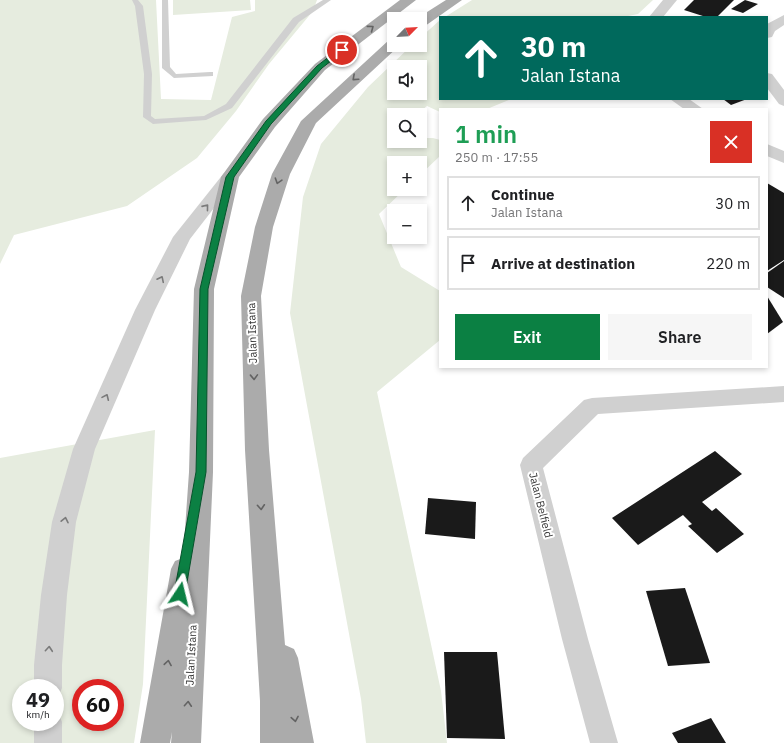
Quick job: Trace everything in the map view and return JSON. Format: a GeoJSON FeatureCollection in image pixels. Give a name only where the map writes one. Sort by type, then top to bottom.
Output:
{"type":"FeatureCollection","features":[{"type":"Feature","properties":{"kind":"main road","name":"Jalan Istana"},"geometry":{"type":"LineString","coordinates":[[186,743],[201,472],[204,289],[230,177],[269,123],[320,67],[409,0]]}},
{"type":"Feature","properties":{"kind":"main road"},"geometry":{"type":"LineString","coordinates":[[427,18],[455,0]]}},
{"type":"Feature","properties":{"kind":"main road","name":"Jalan Istana"},"geometry":{"type":"LineString","coordinates":[[275,743],[275,701],[257,450],[251,296],[264,227],[280,174],[309,121],[387,49]]}},
{"type":"Feature","properties":{"kind":"main road"},"geometry":{"type":"LineString","coordinates":[[155,743],[201,472]]}},
{"type":"Feature","properties":{"kind":"main road"},"geometry":{"type":"LineString","coordinates":[[264,542],[299,743]]}},
{"type":"Feature","properties":{"kind":"street"},"geometry":{"type":"LineString","coordinates":[[657,16],[670,0]]}},
{"type":"Feature","properties":{"kind":"street"},"geometry":{"type":"LineString","coordinates":[[768,32],[770,29],[784,19]]}},
{"type":"Feature","properties":{"kind":"street"},"geometry":{"type":"LineString","coordinates":[[768,78],[784,101]]}},
{"type":"Feature","properties":{"kind":"street"},"geometry":{"type":"LineString","coordinates":[[680,100],[694,108]]}},
{"type":"Feature","properties":{"kind":"street"},"geometry":{"type":"LineString","coordinates":[[768,150],[784,158]]}},
{"type":"Feature","properties":{"kind":"street"},"geometry":{"type":"LineString","coordinates":[[48,679],[54,595],[64,522],[84,449],[145,310],[182,237],[230,177]]}},
{"type":"Feature","properties":{"kind":"street","name":"Jalan Belfield"},"geometry":{"type":"LineString","coordinates":[[604,743],[575,640],[531,465],[592,406],[784,394]]}},
{"type":"Feature","properties":{"kind":"street"},"geometry":{"type":"LineString","coordinates":[[48,731],[48,743]]}},
{"type":"Feature","properties":{"kind":"lane"},"geometry":{"type":"LineString","coordinates":[[135,0],[139,6],[148,74],[147,117],[153,122],[206,118],[230,106],[296,20],[328,0]]}},
{"type":"Feature","properties":{"kind":"lane"},"geometry":{"type":"LineString","coordinates":[[165,0],[166,68],[174,76],[210,74]]}},
{"type":"Feature","properties":{"kind":"shaded area"},"geometry":{"type":"Polygon","coordinates":[[[0,0],[156,0],[161,99],[211,100],[232,17],[255,11],[255,0],[317,0],[313,11],[269,64],[236,111],[197,158],[127,206],[14,235],[0,264],[0,0]]]}},
{"type":"Feature","properties":{"kind":"shaded area"},"geometry":{"type":"Polygon","coordinates":[[[173,0],[250,0],[251,10],[173,15],[173,0]]]}},
{"type":"Feature","properties":{"kind":"shaded area"},"geometry":{"type":"Polygon","coordinates":[[[472,0],[653,0],[638,14],[628,16],[447,16],[472,0]]]}},
{"type":"Feature","properties":{"kind":"shaded area"},"geometry":{"type":"Polygon","coordinates":[[[439,21],[439,100],[509,100],[489,108],[439,108],[439,112],[427,106],[425,108],[387,108],[387,148],[427,148],[427,138],[439,140],[439,157],[427,168],[427,156],[387,156],[387,196],[398,196],[389,204],[387,204],[387,206],[379,214],[387,233],[387,244],[391,244],[401,267],[439,290],[439,341],[377,392],[441,691],[447,743],[366,743],[361,699],[290,313],[303,197],[321,144],[368,87],[387,69],[387,100],[427,100],[427,60],[396,60],[405,52],[427,52],[427,32],[439,21]]]}},
{"type":"Feature","properties":{"kind":"shaded area"},"geometry":{"type":"Polygon","coordinates":[[[155,430],[143,684],[134,743],[0,743],[0,458],[155,430]]]}},
{"type":"Feature","properties":{"kind":"building"},"geometry":{"type":"Polygon","coordinates":[[[694,0],[734,0],[718,16],[703,16],[684,10],[694,0]]]}},
{"type":"Feature","properties":{"kind":"building"},"geometry":{"type":"Polygon","coordinates":[[[745,0],[758,4],[743,13],[731,9],[745,0]]]}},
{"type":"Feature","properties":{"kind":"building"},"geometry":{"type":"Polygon","coordinates":[[[724,100],[744,100],[731,105],[724,100]]]}},
{"type":"Feature","properties":{"kind":"building"},"geometry":{"type":"Polygon","coordinates":[[[768,184],[784,193],[784,260],[768,270],[768,184]]]}},
{"type":"Feature","properties":{"kind":"building"},"geometry":{"type":"Polygon","coordinates":[[[784,261],[784,298],[768,288],[768,272],[784,261]]]}},
{"type":"Feature","properties":{"kind":"building"},"geometry":{"type":"Polygon","coordinates":[[[768,298],[783,322],[768,333],[768,298]]]}},
{"type":"Feature","properties":{"kind":"building"},"geometry":{"type":"Polygon","coordinates":[[[715,451],[742,474],[702,502],[712,511],[716,508],[744,534],[717,553],[688,526],[692,524],[683,515],[638,545],[612,518],[715,451]]]}},
{"type":"Feature","properties":{"kind":"building"},"geometry":{"type":"Polygon","coordinates":[[[428,498],[476,502],[475,539],[425,534],[428,498]]]}},
{"type":"Feature","properties":{"kind":"building"},"geometry":{"type":"Polygon","coordinates":[[[685,588],[710,663],[668,666],[646,591],[685,588]]]}},
{"type":"Feature","properties":{"kind":"building"},"geometry":{"type":"Polygon","coordinates":[[[444,652],[497,652],[505,739],[447,738],[444,652]]]}},
{"type":"Feature","properties":{"kind":"building"},"geometry":{"type":"Polygon","coordinates":[[[711,718],[726,743],[678,743],[672,733],[711,718]]]}},
{"type":"Feature","properties":{"kind":"route"},"geometry":{"type":"LineString","coordinates":[[180,594],[201,472],[204,289],[230,177],[269,123],[320,67],[342,50]]}}]}
